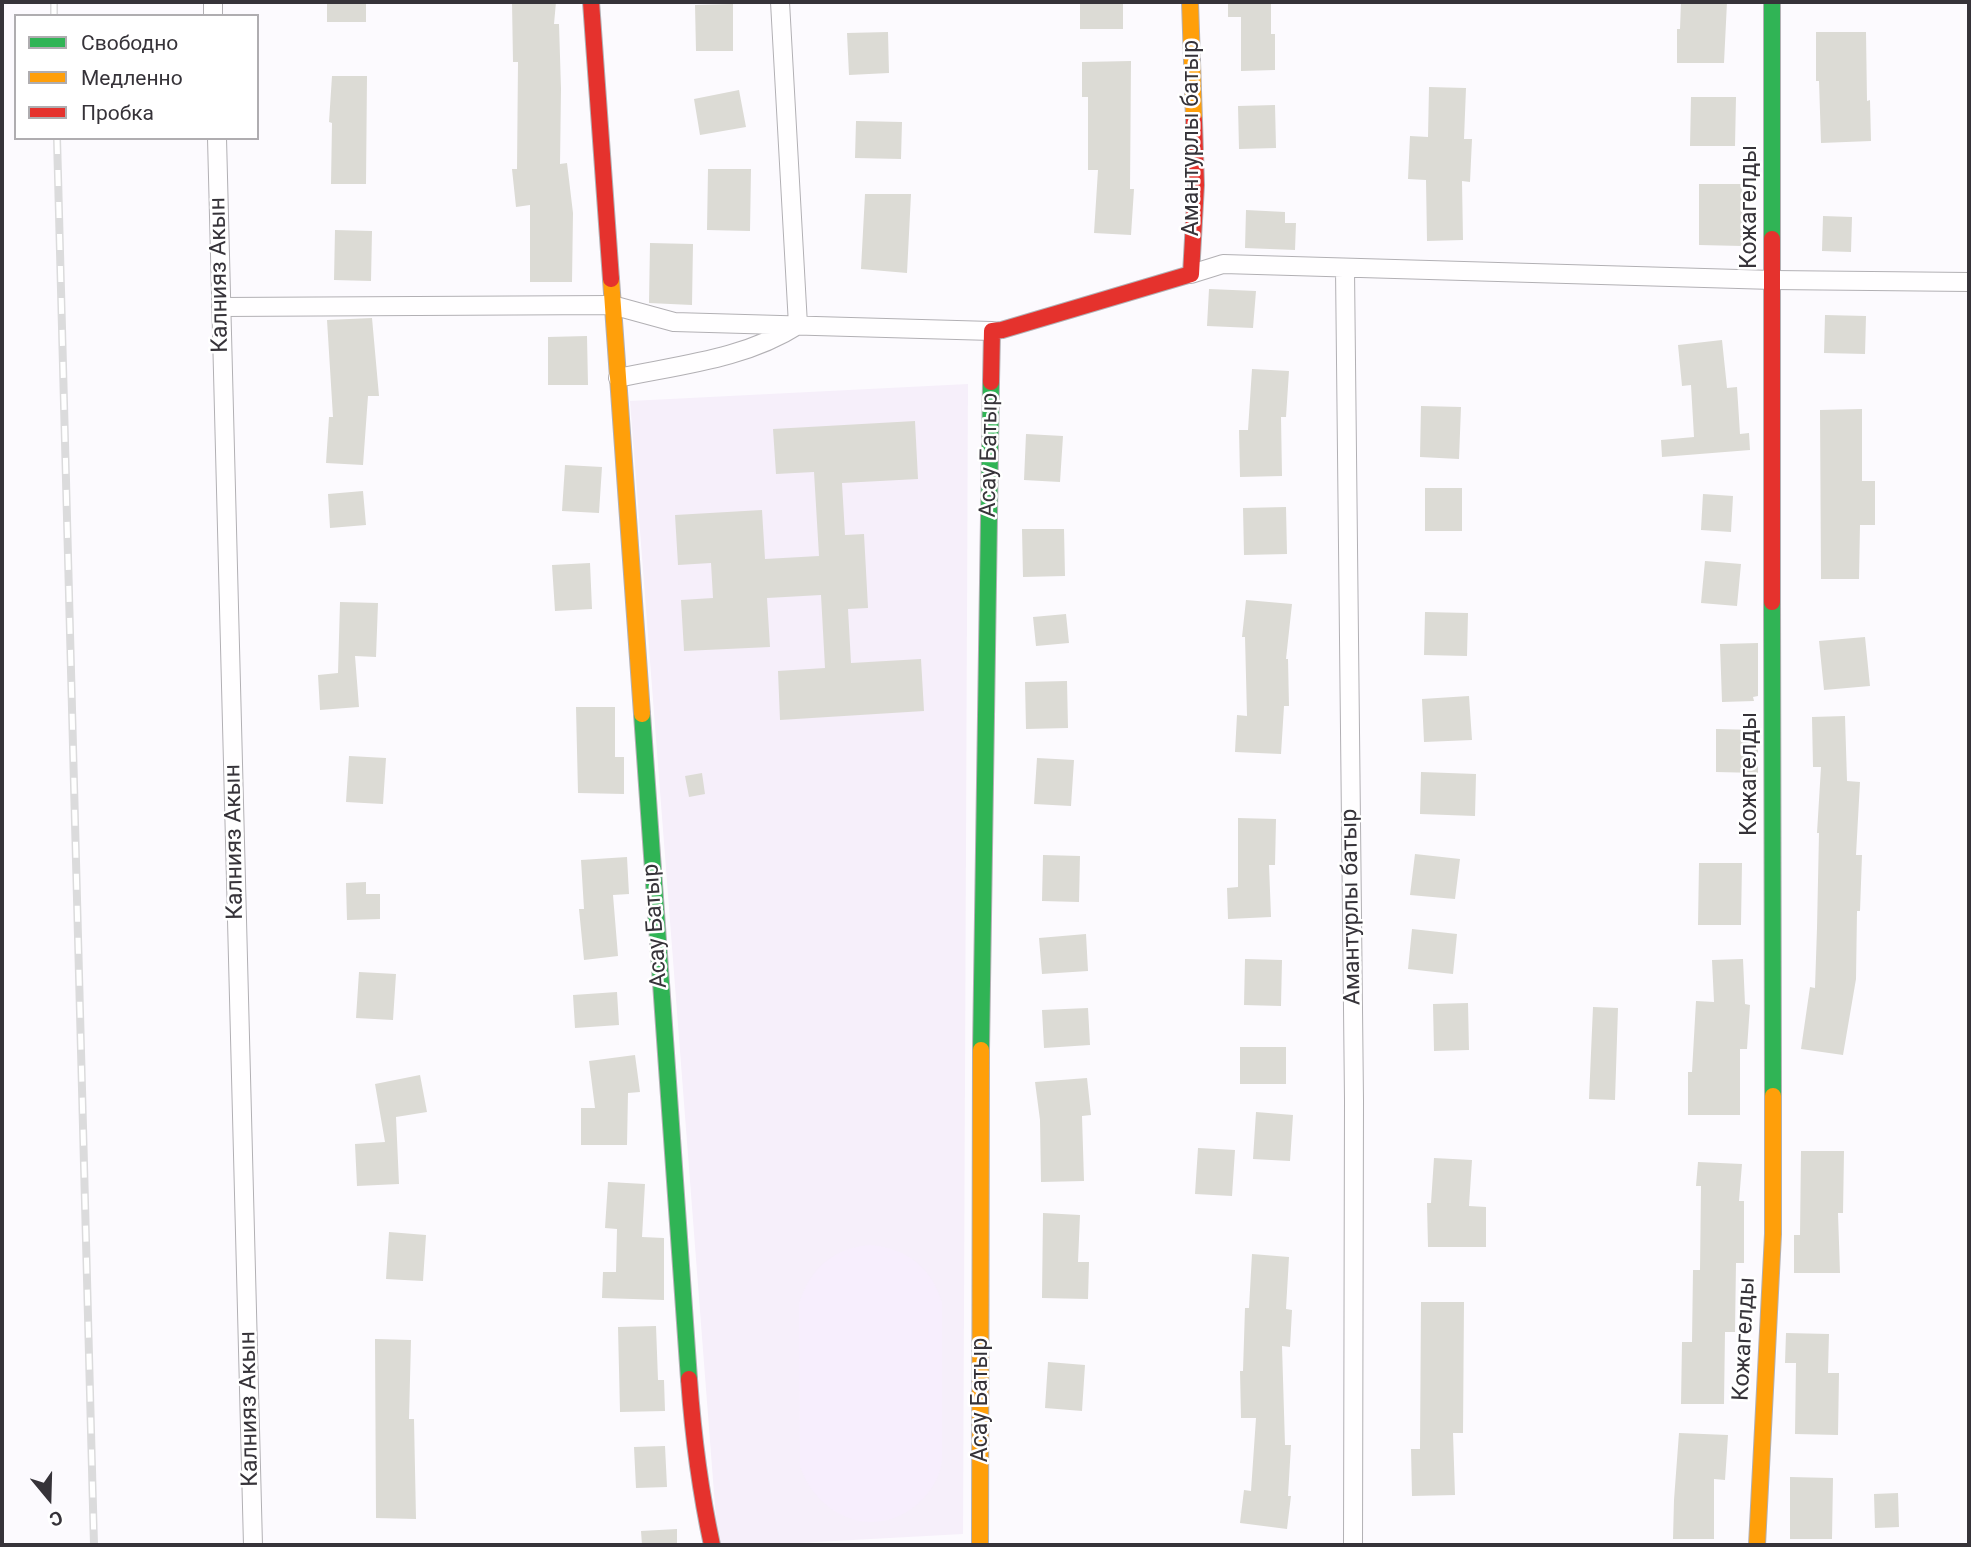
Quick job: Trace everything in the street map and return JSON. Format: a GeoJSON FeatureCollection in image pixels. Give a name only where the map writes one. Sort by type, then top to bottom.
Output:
{"type":"FeatureCollection","features":[{"type":"Feature","properties":{"kind":"street","name":"Асау Батыр"},"geometry":{"type":"LineString","coordinates":[[591,2],[693,1437],[701,1496],[712,1545]]}},
{"type":"Feature","properties":{"kind":"street"},"geometry":{"type":"LineString","coordinates":[[780,2],[798,325]]}},
{"type":"Feature","properties":{"kind":"street","name":"Амантурлы батыр"},"geometry":{"type":"LineString","coordinates":[[1190,2],[1196,185],[1191,274]]}},
{"type":"Feature","properties":{"kind":"street","name":"Кожагелды"},"geometry":{"type":"LineString","coordinates":[[1757,1545],[1773,1234],[1772,2]]}},
{"type":"Feature","properties":{"kind":"street","name":"Калнияз Акын"},"geometry":{"type":"LineString","coordinates":[[217,140],[253,1545]]}},
{"type":"Feature","properties":{"kind":"street"},"geometry":{"type":"LineString","coordinates":[[221,307],[612,305],[674,321],[992,331],[1223,264],[1773,280],[1969,282]]}},
{"type":"Feature","properties":{"kind":"street","name":"Амантурлы батыр"},"geometry":{"type":"LineString","coordinates":[[1345,269],[1354,1100],[1353,1545]]}},
{"type":"Feature","properties":{"kind":"street"},"geometry":{"type":"LineString","coordinates":[[618,379],[739,353],[778,338],[798,325]]}},
{"type":"Feature","properties":{"kind":"street","name":"Асау Батыр"},"geometry":{"type":"LineString","coordinates":[[980,1545],[981,1064],[992,331]]}},
{"type":"Feature","properties":{"kind":"shaded area"},"geometry":{"type":"Polygon","coordinates":[[[968,384],[963,1534],[718,1545],[630,401],[968,384]]]}},
{"type":"Feature","properties":{"kind":"shaded area"},"geometry":{"type":"Polygon","coordinates":[[[870,1245],[895,1250],[916,1262],[932,1280],[942,1303],[940,1470],[924,1498],[907,1512],[889,1520],[871,1522],[836,1512],[821,1500],[809,1485],[800,1466],[799,1304],[809,1280],[824,1262],[845,1251],[870,1245]]]}},
{"type":"Feature","properties":{"kind":"building"},"geometry":{"type":"Polygon","coordinates":[[[327,2],[366,2],[366,22],[327,22],[327,2]]]}},
{"type":"Feature","properties":{"kind":"building"},"geometry":{"type":"Polygon","coordinates":[[[512,2],[556,2],[554,24],[559,24],[561,89],[560,164],[567,163],[573,213],[572,282],[530,282],[530,205],[516,207],[512,169],[517,169],[518,62],[513,62],[512,2]]]}},
{"type":"Feature","properties":{"kind":"building"},"geometry":{"type":"Polygon","coordinates":[[[1080,2],[1123,2],[1123,29],[1080,29],[1080,2]]]}},
{"type":"Feature","properties":{"kind":"building"},"geometry":{"type":"Polygon","coordinates":[[[1228,2],[1271,2],[1271,34],[1275,34],[1275,70],[1241,71],[1241,17],[1228,17],[1228,2]]]}},
{"type":"Feature","properties":{"kind":"building"},"geometry":{"type":"Polygon","coordinates":[[[1681,2],[1727,2],[1724,63],[1677,63],[1677,29],[1680,29],[1681,2]]]}},
{"type":"Feature","properties":{"kind":"building"},"geometry":{"type":"Polygon","coordinates":[[[733,4],[733,51],[696,51],[695,5],[733,4]]]}},
{"type":"Feature","properties":{"kind":"building"},"geometry":{"type":"Polygon","coordinates":[[[888,32],[889,73],[849,75],[847,33],[888,32]]]}},
{"type":"Feature","properties":{"kind":"building"},"geometry":{"type":"Polygon","coordinates":[[[1816,32],[1866,32],[1867,101],[1870,100],[1871,141],[1821,143],[1819,81],[1816,81],[1816,32]]]}},
{"type":"Feature","properties":{"kind":"building"},"geometry":{"type":"Polygon","coordinates":[[[1131,61],[1130,189],[1134,189],[1131,235],[1094,233],[1098,170],[1088,170],[1088,97],[1082,97],[1082,62],[1131,61]]]}},
{"type":"Feature","properties":{"kind":"building"},"geometry":{"type":"Polygon","coordinates":[[[332,76],[367,76],[366,184],[331,184],[332,123],[329,122],[332,76]]]}},
{"type":"Feature","properties":{"kind":"building"},"geometry":{"type":"Polygon","coordinates":[[[1429,87],[1466,88],[1464,139],[1472,139],[1470,182],[1462,181],[1463,240],[1427,241],[1426,180],[1408,179],[1410,136],[1428,137],[1429,87]]]}},
{"type":"Feature","properties":{"kind":"building"},"geometry":{"type":"Polygon","coordinates":[[[739,90],[746,127],[700,135],[694,99],[739,90]]]}},
{"type":"Feature","properties":{"kind":"building"},"geometry":{"type":"Polygon","coordinates":[[[1691,97],[1736,97],[1735,146],[1690,146],[1691,97]]]}},
{"type":"Feature","properties":{"kind":"building"},"geometry":{"type":"Polygon","coordinates":[[[1275,105],[1276,148],[1239,149],[1238,106],[1275,105]]]}},
{"type":"Feature","properties":{"kind":"building"},"geometry":{"type":"Polygon","coordinates":[[[856,121],[902,122],[901,159],[855,158],[856,121]]]}},
{"type":"Feature","properties":{"kind":"building"},"geometry":{"type":"Polygon","coordinates":[[[708,169],[751,169],[750,231],[707,230],[708,169]]]}},
{"type":"Feature","properties":{"kind":"building"},"geometry":{"type":"Polygon","coordinates":[[[1699,184],[1742,184],[1742,246],[1699,245],[1699,184]]]}},
{"type":"Feature","properties":{"kind":"building"},"geometry":{"type":"Polygon","coordinates":[[[865,194],[911,194],[907,273],[861,269],[865,194]]]}},
{"type":"Feature","properties":{"kind":"building"},"geometry":{"type":"Polygon","coordinates":[[[1246,210],[1285,212],[1285,223],[1296,223],[1295,250],[1245,248],[1246,210]]]}},
{"type":"Feature","properties":{"kind":"building"},"geometry":{"type":"Polygon","coordinates":[[[1823,216],[1852,217],[1851,252],[1822,251],[1823,216]]]}},
{"type":"Feature","properties":{"kind":"building"},"geometry":{"type":"Polygon","coordinates":[[[335,230],[372,231],[371,281],[334,280],[335,230]]]}},
{"type":"Feature","properties":{"kind":"building"},"geometry":{"type":"Polygon","coordinates":[[[650,243],[693,244],[692,305],[649,303],[650,243]]]}},
{"type":"Feature","properties":{"kind":"building"},"geometry":{"type":"Polygon","coordinates":[[[1209,289],[1256,291],[1253,328],[1207,326],[1209,289]]]}},
{"type":"Feature","properties":{"kind":"building"},"geometry":{"type":"Polygon","coordinates":[[[1825,315],[1866,316],[1865,354],[1824,353],[1825,315]]]}},
{"type":"Feature","properties":{"kind":"building"},"geometry":{"type":"Polygon","coordinates":[[[372,318],[379,396],[368,396],[363,465],[326,463],[329,417],[333,417],[327,320],[372,318]]]}},
{"type":"Feature","properties":{"kind":"building"},"geometry":{"type":"Polygon","coordinates":[[[587,336],[588,385],[548,385],[548,337],[587,336]]]}},
{"type":"Feature","properties":{"kind":"building"},"geometry":{"type":"Polygon","coordinates":[[[1722,340],[1727,388],[1737,387],[1740,434],[1749,433],[1750,450],[1662,457],[1661,440],[1694,437],[1691,385],[1682,386],[1678,345],[1722,340]]]}},
{"type":"Feature","properties":{"kind":"building"},"geometry":{"type":"Polygon","coordinates":[[[1252,369],[1289,371],[1286,417],[1281,417],[1282,476],[1240,477],[1239,430],[1248,430],[1252,369]]]}},
{"type":"Feature","properties":{"kind":"building"},"geometry":{"type":"Polygon","coordinates":[[[1421,406],[1461,407],[1459,459],[1420,457],[1421,406]]]}},
{"type":"Feature","properties":{"kind":"building"},"geometry":{"type":"Polygon","coordinates":[[[1862,409],[1862,481],[1875,481],[1875,525],[1860,525],[1859,579],[1821,579],[1820,410],[1862,409]]]}},
{"type":"Feature","properties":{"kind":"building"},"geometry":{"type":"Polygon","coordinates":[[[915,421],[918,479],[842,483],[845,535],[864,534],[868,608],[848,609],[851,663],[921,659],[924,711],[780,720],[778,671],[825,668],[821,595],[767,598],[770,647],[684,651],[681,600],[713,598],[711,563],[678,565],[675,515],[762,510],[765,559],[819,556],[814,472],[776,474],[773,429],[915,421]]]}},
{"type":"Feature","properties":{"kind":"building"},"geometry":{"type":"Polygon","coordinates":[[[1026,434],[1063,436],[1060,482],[1024,480],[1026,434]]]}},
{"type":"Feature","properties":{"kind":"building"},"geometry":{"type":"Polygon","coordinates":[[[565,465],[602,467],[599,513],[562,511],[565,465]]]}},
{"type":"Feature","properties":{"kind":"building"},"geometry":{"type":"Polygon","coordinates":[[[1425,488],[1462,488],[1462,531],[1425,531],[1425,488]]]}},
{"type":"Feature","properties":{"kind":"building"},"geometry":{"type":"Polygon","coordinates":[[[363,491],[366,525],[330,528],[328,494],[363,491]]]}},
{"type":"Feature","properties":{"kind":"building"},"geometry":{"type":"Polygon","coordinates":[[[1703,494],[1733,496],[1731,532],[1701,530],[1703,494]]]}},
{"type":"Feature","properties":{"kind":"building"},"geometry":{"type":"Polygon","coordinates":[[[1286,507],[1287,554],[1244,555],[1243,508],[1286,507]]]}},
{"type":"Feature","properties":{"kind":"building"},"geometry":{"type":"Polygon","coordinates":[[[1022,529],[1064,529],[1065,576],[1023,577],[1022,529]]]}},
{"type":"Feature","properties":{"kind":"building"},"geometry":{"type":"Polygon","coordinates":[[[1705,561],[1741,564],[1737,606],[1701,603],[1705,561]]]}},
{"type":"Feature","properties":{"kind":"building"},"geometry":{"type":"Polygon","coordinates":[[[590,563],[592,609],[555,611],[552,565],[590,563]]]}},
{"type":"Feature","properties":{"kind":"building"},"geometry":{"type":"Polygon","coordinates":[[[1246,600],[1292,604],[1286,659],[1289,706],[1284,706],[1281,754],[1235,752],[1237,715],[1247,716],[1245,637],[1242,637],[1246,600]]]}},
{"type":"Feature","properties":{"kind":"building"},"geometry":{"type":"Polygon","coordinates":[[[340,602],[378,603],[376,657],[355,656],[359,707],[320,710],[318,675],[338,673],[340,602]]]}},
{"type":"Feature","properties":{"kind":"building"},"geometry":{"type":"Polygon","coordinates":[[[1425,612],[1468,613],[1467,656],[1424,655],[1425,612]]]}},
{"type":"Feature","properties":{"kind":"building"},"geometry":{"type":"Polygon","coordinates":[[[1066,614],[1069,643],[1036,646],[1033,617],[1066,614]]]}},
{"type":"Feature","properties":{"kind":"building"},"geometry":{"type":"Polygon","coordinates":[[[1865,637],[1870,686],[1824,690],[1819,641],[1865,637]]]}},
{"type":"Feature","properties":{"kind":"building"},"geometry":{"type":"Polygon","coordinates":[[[1758,643],[1758,696],[1753,697],[1754,701],[1722,702],[1720,644],[1758,643]]]}},
{"type":"Feature","properties":{"kind":"building"},"geometry":{"type":"Polygon","coordinates":[[[1067,681],[1068,728],[1026,729],[1025,682],[1067,681]]]}},
{"type":"Feature","properties":{"kind":"building"},"geometry":{"type":"Polygon","coordinates":[[[1469,696],[1472,740],[1424,742],[1422,699],[1469,696]]]}},
{"type":"Feature","properties":{"kind":"building"},"geometry":{"type":"Polygon","coordinates":[[[576,707],[615,707],[615,757],[624,757],[624,794],[578,793],[576,707]]]}},
{"type":"Feature","properties":{"kind":"building"},"geometry":{"type":"Polygon","coordinates":[[[1845,716],[1847,781],[1860,782],[1856,855],[1862,855],[1860,911],[1857,911],[1856,979],[1843,1055],[1801,1049],[1810,987],[1815,988],[1817,928],[1817,833],[1821,767],[1813,767],[1812,717],[1845,716]]]}},
{"type":"Feature","properties":{"kind":"building"},"geometry":{"type":"Polygon","coordinates":[[[1716,729],[1758,730],[1758,773],[1716,772],[1716,729]]]}},
{"type":"Feature","properties":{"kind":"building"},"geometry":{"type":"Polygon","coordinates":[[[349,756],[386,758],[383,804],[346,802],[349,756]]]}},
{"type":"Feature","properties":{"kind":"building"},"geometry":{"type":"Polygon","coordinates":[[[1037,758],[1074,760],[1071,806],[1034,804],[1037,758]]]}},
{"type":"Feature","properties":{"kind":"building"},"geometry":{"type":"Polygon","coordinates":[[[1421,772],[1476,774],[1475,816],[1420,814],[1421,772]]]}},
{"type":"Feature","properties":{"kind":"building"},"geometry":{"type":"Polygon","coordinates":[[[702,773],[705,794],[689,797],[685,776],[702,773]]]}},
{"type":"Feature","properties":{"kind":"building"},"geometry":{"type":"Polygon","coordinates":[[[1238,818],[1276,819],[1275,865],[1269,865],[1271,917],[1228,919],[1227,888],[1238,887],[1238,818]]]}},
{"type":"Feature","properties":{"kind":"building"},"geometry":{"type":"Polygon","coordinates":[[[1415,854],[1460,859],[1455,899],[1410,895],[1415,854]]]}},
{"type":"Feature","properties":{"kind":"building"},"geometry":{"type":"Polygon","coordinates":[[[1043,855],[1080,856],[1079,902],[1042,901],[1043,855]]]}},
{"type":"Feature","properties":{"kind":"building"},"geometry":{"type":"Polygon","coordinates":[[[627,857],[629,894],[613,895],[618,956],[584,960],[579,909],[584,909],[581,860],[627,857]]]}},
{"type":"Feature","properties":{"kind":"building"},"geometry":{"type":"Polygon","coordinates":[[[1699,863],[1742,863],[1741,925],[1698,925],[1699,863]]]}},
{"type":"Feature","properties":{"kind":"building"},"geometry":{"type":"Polygon","coordinates":[[[366,882],[366,894],[380,894],[380,919],[347,920],[346,883],[366,882]]]}},
{"type":"Feature","properties":{"kind":"building"},"geometry":{"type":"Polygon","coordinates":[[[1412,929],[1457,934],[1453,974],[1408,969],[1412,929]]]}},
{"type":"Feature","properties":{"kind":"building"},"geometry":{"type":"Polygon","coordinates":[[[1086,934],[1088,971],[1042,974],[1039,938],[1086,934]]]}},
{"type":"Feature","properties":{"kind":"building"},"geometry":{"type":"Polygon","coordinates":[[[1245,959],[1282,960],[1281,1006],[1244,1005],[1245,959]]]}},
{"type":"Feature","properties":{"kind":"building"},"geometry":{"type":"Polygon","coordinates":[[[1743,959],[1745,1004],[1750,1005],[1747,1049],[1740,1049],[1740,1115],[1688,1115],[1688,1072],[1692,1072],[1696,1001],[1714,1002],[1712,960],[1743,959]]]}},
{"type":"Feature","properties":{"kind":"building"},"geometry":{"type":"Polygon","coordinates":[[[359,972],[396,974],[393,1020],[356,1018],[359,972]]]}},
{"type":"Feature","properties":{"kind":"building"},"geometry":{"type":"Polygon","coordinates":[[[617,992],[619,1025],[575,1028],[573,995],[617,992]]]}},
{"type":"Feature","properties":{"kind":"building"},"geometry":{"type":"Polygon","coordinates":[[[1468,1003],[1469,1050],[1434,1051],[1433,1004],[1468,1003]]]}},
{"type":"Feature","properties":{"kind":"building"},"geometry":{"type":"Polygon","coordinates":[[[1593,1007],[1618,1008],[1615,1100],[1589,1099],[1593,1007]]]}},
{"type":"Feature","properties":{"kind":"building"},"geometry":{"type":"Polygon","coordinates":[[[1088,1008],[1090,1045],[1044,1048],[1042,1010],[1088,1008]]]}},
{"type":"Feature","properties":{"kind":"building"},"geometry":{"type":"Polygon","coordinates":[[[1240,1047],[1286,1047],[1286,1084],[1240,1084],[1240,1047]]]}},
{"type":"Feature","properties":{"kind":"building"},"geometry":{"type":"Polygon","coordinates":[[[635,1055],[640,1092],[628,1093],[627,1145],[581,1145],[581,1108],[595,1108],[589,1061],[635,1055]]]}},
{"type":"Feature","properties":{"kind":"building"},"geometry":{"type":"Polygon","coordinates":[[[420,1075],[427,1112],[396,1117],[399,1184],[357,1186],[355,1144],[385,1142],[375,1084],[420,1075]]]}},
{"type":"Feature","properties":{"kind":"building"},"geometry":{"type":"Polygon","coordinates":[[[1087,1078],[1091,1115],[1082,1116],[1084,1181],[1041,1182],[1040,1120],[1035,1082],[1087,1078]]]}},
{"type":"Feature","properties":{"kind":"building"},"geometry":{"type":"Polygon","coordinates":[[[1256,1112],[1293,1115],[1290,1161],[1253,1159],[1256,1112]]]}},
{"type":"Feature","properties":{"kind":"building"},"geometry":{"type":"Polygon","coordinates":[[[1198,1148],[1235,1150],[1232,1196],[1195,1194],[1198,1148]]]}},
{"type":"Feature","properties":{"kind":"building"},"geometry":{"type":"Polygon","coordinates":[[[1801,1151],[1844,1151],[1843,1213],[1838,1213],[1840,1273],[1794,1273],[1794,1235],[1800,1235],[1801,1151]]]}},
{"type":"Feature","properties":{"kind":"building"},"geometry":{"type":"Polygon","coordinates":[[[1434,1158],[1472,1160],[1469,1206],[1486,1207],[1486,1247],[1428,1247],[1427,1203],[1431,1203],[1434,1158]]]}},
{"type":"Feature","properties":{"kind":"building"},"geometry":{"type":"Polygon","coordinates":[[[1698,1162],[1742,1164],[1739,1201],[1744,1201],[1744,1263],[1736,1263],[1735,1332],[1725,1332],[1724,1404],[1681,1404],[1682,1342],[1692,1342],[1693,1270],[1700,1270],[1701,1186],[1696,1186],[1698,1162]]]}},
{"type":"Feature","properties":{"kind":"building"},"geometry":{"type":"Polygon","coordinates":[[[608,1182],[645,1184],[642,1237],[664,1238],[664,1300],[602,1298],[603,1272],[616,1272],[617,1229],[605,1228],[608,1182]]]}},
{"type":"Feature","properties":{"kind":"building"},"geometry":{"type":"Polygon","coordinates":[[[1043,1213],[1080,1215],[1078,1262],[1089,1262],[1088,1299],[1042,1298],[1043,1213]]]}},
{"type":"Feature","properties":{"kind":"building"},"geometry":{"type":"Polygon","coordinates":[[[389,1232],[426,1235],[423,1281],[386,1279],[389,1232]]]}},
{"type":"Feature","properties":{"kind":"building"},"geometry":{"type":"Polygon","coordinates":[[[1252,1254],[1289,1257],[1286,1309],[1292,1310],[1290,1347],[1282,1346],[1285,1445],[1291,1445],[1288,1496],[1291,1496],[1287,1529],[1240,1523],[1244,1490],[1251,1491],[1256,1418],[1241,1418],[1240,1371],[1243,1371],[1245,1308],[1249,1308],[1252,1254]]]}},
{"type":"Feature","properties":{"kind":"building"},"geometry":{"type":"Polygon","coordinates":[[[1421,1302],[1464,1302],[1463,1433],[1453,1433],[1455,1495],[1412,1496],[1411,1449],[1420,1449],[1421,1302]]]}},
{"type":"Feature","properties":{"kind":"building"},"geometry":{"type":"Polygon","coordinates":[[[656,1326],[658,1380],[664,1380],[665,1411],[620,1412],[618,1327],[656,1326]]]}},
{"type":"Feature","properties":{"kind":"building"},"geometry":{"type":"Polygon","coordinates":[[[1786,1333],[1829,1334],[1828,1373],[1839,1373],[1838,1435],[1795,1434],[1796,1363],[1785,1363],[1786,1333]]]}},
{"type":"Feature","properties":{"kind":"building"},"geometry":{"type":"Polygon","coordinates":[[[375,1339],[411,1340],[409,1419],[414,1419],[416,1519],[376,1518],[375,1339]]]}},
{"type":"Feature","properties":{"kind":"building"},"geometry":{"type":"Polygon","coordinates":[[[1048,1362],[1085,1365],[1082,1411],[1045,1408],[1048,1362]]]}},
{"type":"Feature","properties":{"kind":"building"},"geometry":{"type":"Polygon","coordinates":[[[1679,1433],[1728,1435],[1725,1480],[1714,1479],[1714,1539],[1673,1539],[1679,1433]]]}},
{"type":"Feature","properties":{"kind":"building"},"geometry":{"type":"Polygon","coordinates":[[[665,1446],[667,1487],[636,1488],[634,1447],[665,1446]]]}},
{"type":"Feature","properties":{"kind":"building"},"geometry":{"type":"Polygon","coordinates":[[[1790,1477],[1833,1478],[1832,1539],[1790,1539],[1790,1477]]]}},
{"type":"Feature","properties":{"kind":"building"},"geometry":{"type":"Polygon","coordinates":[[[1898,1493],[1899,1527],[1875,1528],[1874,1494],[1898,1493]]]}},
{"type":"Feature","properties":{"kind":"building"},"geometry":{"type":"Polygon","coordinates":[[[677,1529],[677,1545],[642,1545],[641,1531],[677,1529]]]}},
{"type":"Feature","properties":{"kind":"railway"},"geometry":{"type":"LineString","coordinates":[[54,2],[54,14]]}},
{"type":"Feature","properties":{"kind":"railway"},"geometry":{"type":"LineString","coordinates":[[57,140],[94,1545]]}},
{"type":"Feature","properties":{"kind":"traffic: fast"},"geometry":{"type":"LineString","coordinates":[[1772,2],[1772,239]]}},
{"type":"Feature","properties":{"kind":"traffic: fast"},"geometry":{"type":"LineString","coordinates":[[981,1050],[991,382]]}},
{"type":"Feature","properties":{"kind":"traffic: fast"},"geometry":{"type":"LineString","coordinates":[[1772,602],[1773,1096]]}},
{"type":"Feature","properties":{"kind":"traffic: fast"},"geometry":{"type":"LineString","coordinates":[[642,714],[689,1379]]}},
{"type":"Feature","properties":{"kind":"traffic: slow"},"geometry":{"type":"LineString","coordinates":[[1190,2],[1194,120]]}},
{"type":"Feature","properties":{"kind":"traffic: slow"},"geometry":{"type":"LineString","coordinates":[[611,279],[642,714]]}},
{"type":"Feature","properties":{"kind":"traffic: slow"},"geometry":{"type":"LineString","coordinates":[[980,1545],[981,1050]]}},
{"type":"Feature","properties":{"kind":"traffic: slow"},"geometry":{"type":"LineString","coordinates":[[1757,1545],[1773,1234],[1773,1096]]}},
{"type":"Feature","properties":{"kind":"traffic: jam"},"geometry":{"type":"LineString","coordinates":[[591,2],[611,279]]}},
{"type":"Feature","properties":{"kind":"traffic: jam"},"geometry":{"type":"LineString","coordinates":[[991,382],[992,331],[1191,274],[1196,185],[1194,120]]}},
{"type":"Feature","properties":{"kind":"traffic: jam"},"geometry":{"type":"LineString","coordinates":[[1772,239],[1772,602]]}},
{"type":"Feature","properties":{"kind":"traffic: jam"},"geometry":{"type":"LineString","coordinates":[[689,1379],[698,1462],[712,1545]]}}]}
